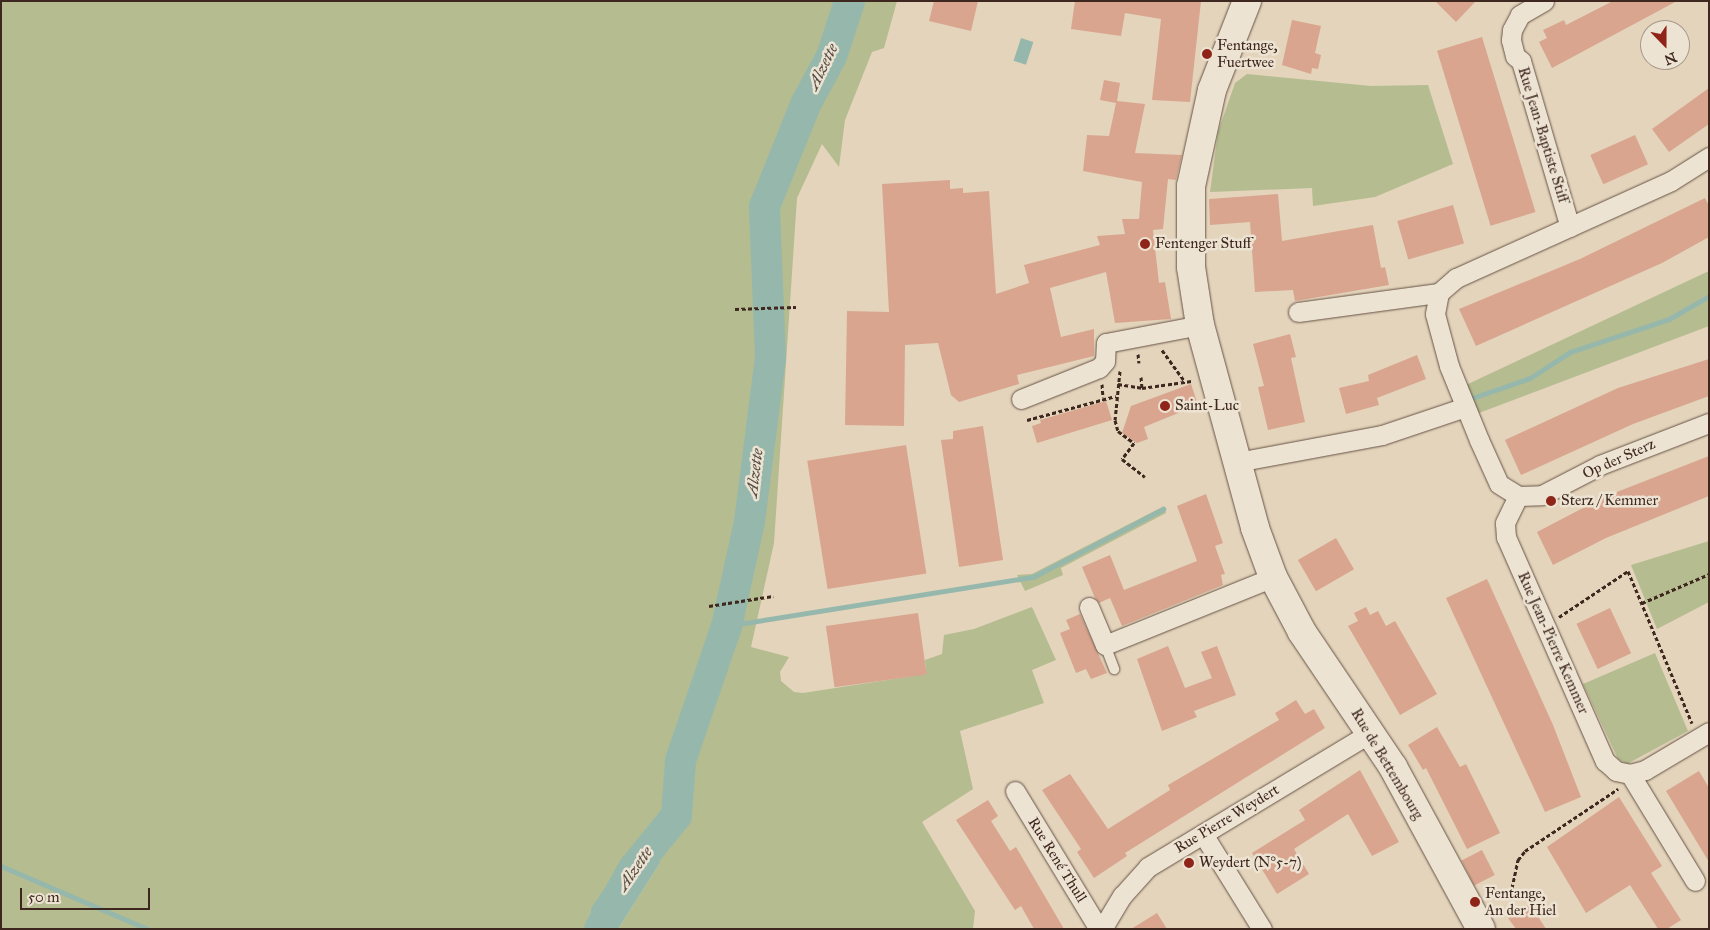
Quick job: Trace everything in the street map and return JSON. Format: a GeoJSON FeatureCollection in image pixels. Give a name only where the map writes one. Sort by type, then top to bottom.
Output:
{"type":"FeatureCollection","features":[{"type":"Feature","properties":{"kind":"main road","name":"Rue de Bettembourg"},"geometry":{"type":"LineString","coordinates":[[1247,1],[1212,90],[1191,186],[1191,267],[1200,325],[1237,462],[1273,577],[1302,632],[1372,732],[1480,929]]}},
{"type":"Feature","properties":{"kind":"street","name":"Rue Jean-Baptiste Stiff"},"geometry":{"type":"LineString","coordinates":[[1544,1],[1520,15],[1512,30],[1511,40],[1515,56],[1521,61],[1570,227]]}},
{"type":"Feature","properties":{"kind":"street"},"geometry":{"type":"LineString","coordinates":[[1298,312],[1439,293],[1456,278],[1671,181],[1709,157]]}},
{"type":"Feature","properties":{"kind":"street"},"geometry":{"type":"LineString","coordinates":[[1439,293],[1435,314],[1465,407],[1499,484],[1518,496]]}},
{"type":"Feature","properties":{"kind":"street"},"geometry":{"type":"LineString","coordinates":[[1021,399],[1100,368],[1105,361],[1106,343],[1200,325]]}},
{"type":"Feature","properties":{"kind":"street"},"geometry":{"type":"LineString","coordinates":[[1237,462],[1382,435],[1465,407]]}},
{"type":"Feature","properties":{"kind":"street","name":"Op der Sterz"},"geometry":{"type":"LineString","coordinates":[[1518,496],[1542,495],[1600,466],[1709,423]]}},
{"type":"Feature","properties":{"kind":"street","name":"Rue Jean-Pierre Kemmer"},"geometry":{"type":"LineString","coordinates":[[1518,496],[1505,523],[1506,536],[1605,762],[1626,779]]}},
{"type":"Feature","properties":{"kind":"street"},"geometry":{"type":"LineString","coordinates":[[1089,607],[1105,645],[1273,577]]}},
{"type":"Feature","properties":{"kind":"street"},"geometry":{"type":"LineString","coordinates":[[1695,881],[1626,779],[1645,770],[1702,731]]}},
{"type":"Feature","properties":{"kind":"street","name":"Rue Pierre Weydert"},"geometry":{"type":"LineString","coordinates":[[1101,929],[1122,896],[1148,867],[1372,732]]}},
{"type":"Feature","properties":{"kind":"street","name":"Rue René Thull"},"geometry":{"type":"LineString","coordinates":[[1015,791],[1101,929]]}},
{"type":"Feature","properties":{"kind":"street"},"geometry":{"type":"LineString","coordinates":[[1203,834],[1262,929]]}},
{"type":"Feature","properties":{"kind":"lane"},"geometry":{"type":"LineString","coordinates":[[1105,645],[1114,669]]}},
{"type":"Feature","properties":{"kind":"path"},"geometry":{"type":"LineString","coordinates":[[736,309],[796,307]]}},
{"type":"Feature","properties":{"kind":"path"},"geometry":{"type":"LineString","coordinates":[[1158,349],[1185,382]]}},
{"type":"Feature","properties":{"kind":"path"},"geometry":{"type":"LineString","coordinates":[[1130,358],[1144,352]]}},
{"type":"Feature","properties":{"kind":"path"},"geometry":{"type":"LineString","coordinates":[[1138,354],[1139,363]]}},
{"type":"Feature","properties":{"kind":"path"},"geometry":{"type":"LineString","coordinates":[[1123,364],[1116,396],[1115,420],[1118,431],[1134,443],[1122,459],[1145,476]]}},
{"type":"Feature","properties":{"kind":"path"},"geometry":{"type":"LineString","coordinates":[[1141,377],[1142,388]]}},
{"type":"Feature","properties":{"kind":"path"},"geometry":{"type":"LineString","coordinates":[[1118,384],[1142,388],[1192,382]]}},
{"type":"Feature","properties":{"kind":"path"},"geometry":{"type":"LineString","coordinates":[[1027,420],[1116,396]]}},
{"type":"Feature","properties":{"kind":"path"},"geometry":{"type":"LineString","coordinates":[[1545,625],[1628,571],[1702,731]]}},
{"type":"Feature","properties":{"kind":"path"},"geometry":{"type":"LineString","coordinates":[[1642,603],[1709,574]]}},
{"type":"Feature","properties":{"kind":"path"},"geometry":{"type":"LineString","coordinates":[[708,606],[773,596]]}},
{"type":"Feature","properties":{"kind":"path"},"geometry":{"type":"LineString","coordinates":[[1512,888],[1518,860],[1525,851],[1626,779]]}},
{"type":"Feature","properties":{"kind":"green space"},"geometry":{"type":"Polygon","coordinates":[[[1,1],[897,1],[884,48],[872,52],[845,120],[839,167],[822,144],[797,198],[774,543],[751,647],[789,657],[780,672],[781,681],[794,692],[803,693],[926,674],[925,660],[942,654],[944,635],[974,629],[1032,607],[1056,660],[1032,670],[1044,703],[960,731],[973,789],[922,822],[975,911],[973,929],[618,929],[660,863],[591,908],[588,929],[1,929],[1,1]]]}},
{"type":"Feature","properties":{"kind":"green space"},"geometry":{"type":"Polygon","coordinates":[[[1247,74],[1371,86],[1428,85],[1453,164],[1375,197],[1313,206],[1312,188],[1210,192],[1218,132],[1235,83],[1247,74]]]}},
{"type":"Feature","properties":{"kind":"green space"},"geometry":{"type":"Polygon","coordinates":[[[1709,271],[1709,326],[1479,413],[1466,385],[1709,271]]]}},
{"type":"Feature","properties":{"kind":"green space"},"geometry":{"type":"Polygon","coordinates":[[[1164,506],[1166,513],[1061,568],[1063,575],[1025,591],[1017,575],[1032,574],[1164,506]]]}},
{"type":"Feature","properties":{"kind":"green space"},"geometry":{"type":"Polygon","coordinates":[[[1709,541],[1709,602],[1657,629],[1631,565],[1709,541]]]}},
{"type":"Feature","properties":{"kind":"green space"},"geometry":{"type":"Polygon","coordinates":[[[1655,653],[1688,731],[1627,764],[1618,759],[1583,684],[1655,653]]]}},
{"type":"Feature","properties":{"kind":"water"},"geometry":{"type":"Polygon","coordinates":[[[1021,38],[1033,42],[1026,65],[1014,61],[1021,38]]]}},
{"type":"Feature","properties":{"kind":"water"},"geometry":{"type":"Polygon","coordinates":[[[636,843],[660,863],[618,929],[588,929],[591,908],[636,843]]]}},
{"type":"Feature","properties":{"kind":"building"},"geometry":{"type":"Polygon","coordinates":[[[934,1],[978,1],[971,31],[929,21],[934,1]]]}},
{"type":"Feature","properties":{"kind":"building"},"geometry":{"type":"Polygon","coordinates":[[[1075,1],[1201,1],[1190,102],[1152,100],[1161,19],[1125,13],[1121,36],[1071,29],[1075,1]]]}},
{"type":"Feature","properties":{"kind":"building"},"geometry":{"type":"Polygon","coordinates":[[[1435,1],[1476,1],[1456,22],[1435,1]]]}},
{"type":"Feature","properties":{"kind":"building"},"geometry":{"type":"Polygon","coordinates":[[[1613,1],[1677,1],[1552,68],[1539,42],[1547,38],[1543,30],[1564,20],[1566,25],[1613,1]]]}},
{"type":"Feature","properties":{"kind":"building"},"geometry":{"type":"Polygon","coordinates":[[[1292,20],[1321,26],[1315,53],[1321,55],[1318,69],[1312,68],[1311,74],[1282,65],[1292,20]]]}},
{"type":"Feature","properties":{"kind":"building"},"geometry":{"type":"Polygon","coordinates":[[[1482,37],[1536,212],[1491,226],[1437,51],[1482,37]]]}},
{"type":"Feature","properties":{"kind":"building"},"geometry":{"type":"Polygon","coordinates":[[[1104,80],[1120,83],[1117,101],[1145,104],[1135,153],[1182,155],[1176,180],[1168,179],[1163,229],[1153,230],[1159,283],[1165,282],[1171,319],[1115,323],[1106,272],[1050,288],[1061,337],[1094,329],[1094,356],[1017,375],[1019,384],[959,402],[951,395],[938,343],[905,345],[904,426],[845,425],[847,311],[889,312],[882,184],[950,180],[950,189],[963,188],[963,193],[989,191],[996,294],[1029,283],[1024,265],[1100,245],[1097,236],[1125,234],[1122,219],[1139,219],[1142,182],[1083,171],[1087,135],[1109,136],[1116,103],[1100,100],[1104,80]]]}},
{"type":"Feature","properties":{"kind":"building"},"geometry":{"type":"Polygon","coordinates":[[[1709,88],[1709,124],[1669,152],[1652,129],[1709,88]]]}},
{"type":"Feature","properties":{"kind":"building"},"geometry":{"type":"Polygon","coordinates":[[[1635,135],[1648,164],[1603,184],[1590,155],[1635,135]]]}},
{"type":"Feature","properties":{"kind":"building"},"geometry":{"type":"Polygon","coordinates":[[[1278,194],[1282,241],[1373,225],[1381,268],[1385,267],[1389,285],[1295,301],[1293,290],[1255,292],[1250,222],[1210,225],[1209,199],[1278,194]]]}},
{"type":"Feature","properties":{"kind":"building"},"geometry":{"type":"Polygon","coordinates":[[[1705,198],[1709,206],[1709,237],[1662,263],[1476,346],[1459,309],[1580,259],[1705,198]]]}},
{"type":"Feature","properties":{"kind":"building"},"geometry":{"type":"Polygon","coordinates":[[[1453,205],[1464,243],[1408,259],[1397,221],[1453,205]]]}},
{"type":"Feature","properties":{"kind":"building"},"geometry":{"type":"Polygon","coordinates":[[[1290,334],[1296,357],[1291,358],[1305,422],[1268,430],[1258,387],[1264,386],[1253,344],[1290,334]]]}},
{"type":"Feature","properties":{"kind":"building"},"geometry":{"type":"Polygon","coordinates":[[[1417,355],[1426,379],[1377,398],[1379,405],[1346,414],[1339,388],[1369,381],[1368,375],[1417,355]]]}},
{"type":"Feature","properties":{"kind":"building"},"geometry":{"type":"Polygon","coordinates":[[[1709,359],[1709,396],[1633,424],[1521,475],[1505,440],[1618,388],[1709,359]]]}},
{"type":"Feature","properties":{"kind":"building","name":"Saint-Luc"},"geometry":{"type":"Polygon","coordinates":[[[1191,384],[1198,405],[1144,427],[1148,439],[1137,443],[1122,433],[1131,406],[1191,384]]]}},
{"type":"Feature","properties":{"kind":"building"},"geometry":{"type":"Polygon","coordinates":[[[1106,401],[1112,420],[1037,443],[1032,426],[1041,423],[1040,420],[1106,401]]]}},
{"type":"Feature","properties":{"kind":"building"},"geometry":{"type":"Polygon","coordinates":[[[983,426],[1003,560],[959,567],[941,440],[953,439],[953,431],[983,426]]]}},
{"type":"Feature","properties":{"kind":"building"},"geometry":{"type":"Polygon","coordinates":[[[906,445],[926,573],[828,589],[807,461],[906,445]]]}},
{"type":"Feature","properties":{"kind":"building"},"geometry":{"type":"Polygon","coordinates":[[[1709,456],[1709,496],[1606,538],[1553,565],[1537,532],[1604,497],[1709,456]]]}},
{"type":"Feature","properties":{"kind":"building"},"geometry":{"type":"Polygon","coordinates":[[[1206,494],[1223,543],[1215,546],[1225,574],[1221,575],[1223,585],[1122,626],[1110,598],[1099,603],[1095,598],[1082,567],[1110,555],[1124,590],[1197,561],[1177,506],[1206,494]]]}},
{"type":"Feature","properties":{"kind":"building"},"geometry":{"type":"Polygon","coordinates":[[[1336,538],[1354,569],[1316,591],[1298,560],[1336,538]]]}},
{"type":"Feature","properties":{"kind":"building"},"geometry":{"type":"Polygon","coordinates":[[[1487,579],[1553,725],[1581,797],[1545,812],[1446,598],[1487,579]]]}},
{"type":"Feature","properties":{"kind":"building"},"geometry":{"type":"Polygon","coordinates":[[[1366,607],[1370,615],[1378,611],[1386,626],[1395,621],[1437,694],[1400,715],[1348,626],[1358,621],[1354,613],[1366,607]]]}},
{"type":"Feature","properties":{"kind":"building"},"geometry":{"type":"Polygon","coordinates":[[[1610,608],[1631,653],[1598,669],[1576,624],[1610,608]]]}},
{"type":"Feature","properties":{"kind":"building"},"geometry":{"type":"Polygon","coordinates":[[[918,613],[927,674],[835,687],[826,626],[918,613]]]}},
{"type":"Feature","properties":{"kind":"building"},"geometry":{"type":"Polygon","coordinates":[[[1080,614],[1107,673],[1091,679],[1086,669],[1076,673],[1060,633],[1070,629],[1066,620],[1080,614]]]}},
{"type":"Feature","properties":{"kind":"building"},"geometry":{"type":"Polygon","coordinates":[[[1168,646],[1185,688],[1212,678],[1201,652],[1217,646],[1236,695],[1194,711],[1197,717],[1162,731],[1137,659],[1168,646]]]}},
{"type":"Feature","properties":{"kind":"building"},"geometry":{"type":"Polygon","coordinates":[[[1296,700],[1305,714],[1314,709],[1325,728],[1125,853],[1127,856],[1094,878],[1077,852],[1081,849],[1042,790],[1070,774],[1108,829],[1170,790],[1168,785],[1279,720],[1275,713],[1296,700]]]}},
{"type":"Feature","properties":{"kind":"building"},"geometry":{"type":"Polygon","coordinates":[[[1437,727],[1460,767],[1466,764],[1500,833],[1467,849],[1426,768],[1423,770],[1408,745],[1437,727]]]}},
{"type":"Feature","properties":{"kind":"building"},"geometry":{"type":"Polygon","coordinates":[[[1360,770],[1399,842],[1372,856],[1348,814],[1294,849],[1309,874],[1277,894],[1252,853],[1305,820],[1299,810],[1360,770]]]}},
{"type":"Feature","properties":{"kind":"building"},"geometry":{"type":"Polygon","coordinates":[[[1699,771],[1709,788],[1709,862],[1666,791],[1699,771]]]}},
{"type":"Feature","properties":{"kind":"building"},"geometry":{"type":"Polygon","coordinates":[[[1619,797],[1662,866],[1651,873],[1681,920],[1667,929],[1658,929],[1630,885],[1586,913],[1547,847],[1619,797]]]}},
{"type":"Feature","properties":{"kind":"building"},"geometry":{"type":"Polygon","coordinates":[[[988,800],[998,816],[991,821],[1010,851],[1016,847],[1064,929],[1034,929],[1021,906],[1015,910],[956,820],[988,800]]]}},
{"type":"Feature","properties":{"kind":"building"},"geometry":{"type":"Polygon","coordinates":[[[1482,850],[1495,875],[1474,885],[1462,860],[1482,850]]]}},
{"type":"Feature","properties":{"kind":"building"},"geometry":{"type":"Polygon","coordinates":[[[1530,904],[1546,929],[1516,929],[1508,918],[1530,904]]]}},
{"type":"Feature","properties":{"kind":"building"},"geometry":{"type":"Polygon","coordinates":[[[1157,913],[1167,929],[1131,929],[1157,913]]]}},
{"type":"Feature","properties":{"kind":"waterway","name":"Alzette"},"geometry":{"type":"LineString","coordinates":[[599,929],[633,868],[676,815],[680,760],[726,626],[749,521],[770,358],[764,206],[805,104],[831,56],[849,1]]}},
{"type":"Feature","properties":{"kind":"waterway"},"geometry":{"type":"LineString","coordinates":[[1472,398],[1530,378],[1570,352],[1669,319],[1709,296]]}},
{"type":"Feature","properties":{"kind":"waterway"},"geometry":{"type":"LineString","coordinates":[[726,626],[1033,577],[1163,509]]}},
{"type":"Feature","properties":{"kind":"waterway"},"geometry":{"type":"LineString","coordinates":[[1,866],[147,929]]}},
{"type":"Feature","properties":{"kind":"place","name":"Fentange, Fuertwee"},"geometry":{"type":"Point","coordinates":[1207,54]}},
{"type":"Feature","properties":{"kind":"place","name":"Fentenger Stuff"},"geometry":{"type":"Point","coordinates":[1145,244]}},
{"type":"Feature","properties":{"kind":"place","name":"Saint-Luc"},"geometry":{"type":"Point","coordinates":[1165,406]}},
{"type":"Feature","properties":{"kind":"place","name":"Sterz / Kemmer"},"geometry":{"type":"Point","coordinates":[1551,501]}},
{"type":"Feature","properties":{"kind":"place","name":"Weydert (N°5-7)"},"geometry":{"type":"Point","coordinates":[1189,863]}},
{"type":"Feature","properties":{"kind":"place","name":"Fentange, An der Hiel"},"geometry":{"type":"Point","coordinates":[1475,902]}}]}
